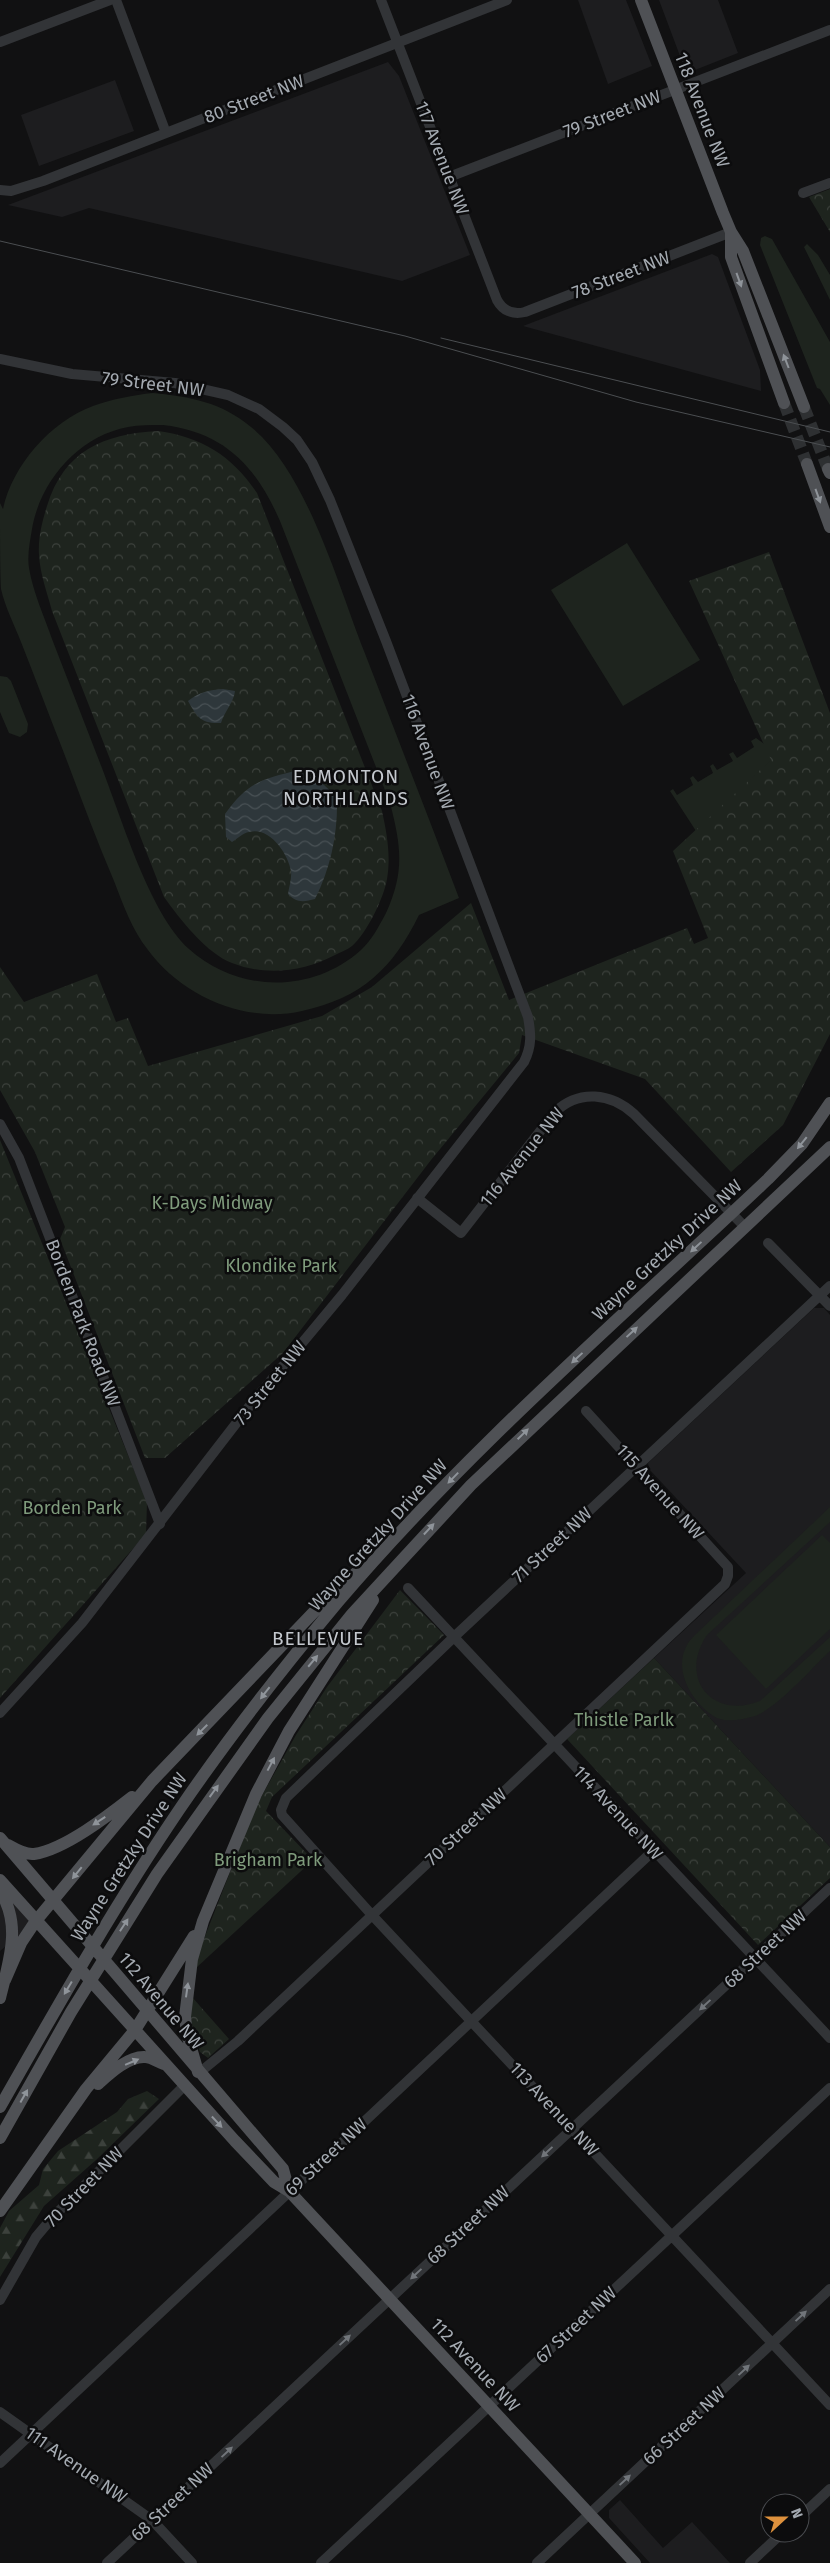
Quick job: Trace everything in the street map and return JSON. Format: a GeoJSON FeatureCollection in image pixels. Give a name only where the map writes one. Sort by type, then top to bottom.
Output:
{"type":"FeatureCollection","features":[{"type":"Feature","properties":{"kind":"main road","name":"118 Avenue NW"},"geometry":{"type":"LineString","coordinates":[[641,0],[731,232],[744,251],[804,407]]}},
{"type":"Feature","properties":{"kind":"main road","name":"118 Avenue NW"},"geometry":{"type":"LineString","coordinates":[[731,232],[731,257],[784,403]]}},
{"type":"Feature","properties":{"kind":"main road"},"geometry":{"type":"LineString","coordinates":[[807,464],[830,527]]}},
{"type":"Feature","properties":{"kind":"main road","name":"Wayne Gretzky Drive NW"},"geometry":{"type":"LineString","coordinates":[[0,2107],[106,1923],[218,1754],[278,1677],[386,1548],[487,1443],[732,1214],[802,1144],[830,1103]]}},
{"type":"Feature","properties":{"kind":"main road","name":"Wayne Gretzky Drive NW"},"geometry":{"type":"LineString","coordinates":[[0,2138],[120,1930],[194,1819],[308,1668],[396,1565],[483,1473],[830,1147]]}},
{"type":"Feature","properties":{"kind":"main road"},"geometry":{"type":"LineString","coordinates":[[5,1980],[21,1943],[35,1922],[152,1781],[335,1590],[386,1548]]}},
{"type":"Feature","properties":{"kind":"main road"},"geometry":{"type":"LineString","coordinates":[[198,2073],[187,2034],[185,2017],[192,1958],[203,1921],[256,1794],[289,1731],[396,1565]]}},
{"type":"Feature","properties":{"kind":"main road"},"geometry":{"type":"LineString","coordinates":[[3,1841],[26,1853],[33,1854],[48,1850],[104,1819],[152,1781]]}},
{"type":"Feature","properties":{"kind":"main road","name":"112 Avenue NW"},"geometry":{"type":"LineString","coordinates":[[3,1841],[52,1902],[283,2170],[289,2191]]}},
{"type":"Feature","properties":{"kind":"main road","name":"112 Avenue NW"},"geometry":{"type":"LineString","coordinates":[[0,1880],[35,1922],[117,2010],[184,2086],[274,2182],[289,2191],[635,2563]]}},
{"type":"Feature","properties":{"kind":"main road"},"geometry":{"type":"LineString","coordinates":[[0,1891],[7,1902],[13,1924],[5,1980],[0,1998]]}},
{"type":"Feature","properties":{"kind":"main road"},"geometry":{"type":"LineString","coordinates":[[0,2211],[80,2101],[86,2089],[135,2030],[203,1921]]}},
{"type":"Feature","properties":{"kind":"main road"},"geometry":{"type":"LineString","coordinates":[[80,2101],[113,2072],[134,2060],[146,2057],[165,2064]]}},
{"type":"Feature","properties":{"kind":"street"},"geometry":{"type":"LineString","coordinates":[[0,42],[110,0]]}},
{"type":"Feature","properties":{"kind":"street"},"geometry":{"type":"LineString","coordinates":[[116,0],[166,133]]}},
{"type":"Feature","properties":{"kind":"street","name":"117 Avenue NW"},"geometry":{"type":"LineString","coordinates":[[381,0],[497,300],[501,306],[510,312]]}},
{"type":"Feature","properties":{"kind":"street","name":"80 Street NW"},"geometry":{"type":"LineString","coordinates":[[0,190],[11,191],[43,181],[507,0]]}},
{"type":"Feature","properties":{"kind":"street","name":"79 Street NW"},"geometry":{"type":"LineString","coordinates":[[449,177],[830,30]]}},
{"type":"Feature","properties":{"kind":"street"},"geometry":{"type":"LineString","coordinates":[[803,193],[830,183]]}},
{"type":"Feature","properties":{"kind":"street","name":"78 Street NW"},"geometry":{"type":"LineString","coordinates":[[510,312],[525,312],[731,232]]}},
{"type":"Feature","properties":{"kind":"street","name":"79 Street NW"},"geometry":{"type":"LineString","coordinates":[[0,359],[72,374],[175,384],[242,400],[283,426],[297,440],[312,462]]}},
{"type":"Feature","properties":{"kind":"street","name":"116 Avenue NW"},"geometry":{"type":"LineString","coordinates":[[312,462],[330,500],[386,640],[523,1003],[528,1017],[531,1045]]}},
{"type":"Feature","properties":{"kind":"street","name":"73 Street NW"},"geometry":{"type":"LineString","coordinates":[[0,1713],[82,1623],[248,1408],[342,1295],[524,1062],[531,1045]]}},
{"type":"Feature","properties":{"kind":"street","name":"116 Avenue NW"},"geometry":{"type":"LineString","coordinates":[[417,1198],[461,1232],[555,1112],[575,1098],[591,1096],[616,1100],[626,1106],[745,1227]]}},
{"type":"Feature","properties":{"kind":"street","name":"Borden Park Road NW"},"geometry":{"type":"LineString","coordinates":[[0,1124],[19,1158],[160,1524]]}},
{"type":"Feature","properties":{"kind":"street"},"geometry":{"type":"LineString","coordinates":[[768,1243],[830,1306]]}},
{"type":"Feature","properties":{"kind":"street","name":"71 Street NW"},"geometry":{"type":"LineString","coordinates":[[281,1810],[286,1798],[455,1636],[636,1465],[830,1286]]}},
{"type":"Feature","properties":{"kind":"street","name":"115 Avenue NW"},"geometry":{"type":"LineString","coordinates":[[586,1411],[728,1567],[728,1576]]}},
{"type":"Feature","properties":{"kind":"street","name":"70 Street NW"},"geometry":{"type":"LineString","coordinates":[[198,2073],[238,2041],[725,1584],[728,1576]]}},
{"type":"Feature","properties":{"kind":"street","name":"114 Avenue NW"},"geometry":{"type":"LineString","coordinates":[[408,1588],[830,2038]]}},
{"type":"Feature","properties":{"kind":"street","name":"113 Avenue NW"},"geometry":{"type":"LineString","coordinates":[[281,1810],[282,1815],[372,1914],[830,2405]]}},
{"type":"Feature","properties":{"kind":"street","name":"69 Street NW"},"geometry":{"type":"LineString","coordinates":[[0,2463],[653,1851]]}},
{"type":"Feature","properties":{"kind":"street","name":"68 Street NW"},"geometry":{"type":"LineString","coordinates":[[108,2563],[830,1888]]}},
{"type":"Feature","properties":{"kind":"street","name":"70 Street NW"},"geometry":{"type":"LineString","coordinates":[[0,2300],[36,2237],[52,2218],[184,2086]]}},
{"type":"Feature","properties":{"kind":"street","name":"67 Street NW"},"geometry":{"type":"LineString","coordinates":[[321,2563],[830,2088]]}},
{"type":"Feature","properties":{"kind":"street","name":"66 Street NW"},"geometry":{"type":"LineString","coordinates":[[537,2563],[830,2289]]}},
{"type":"Feature","properties":{"kind":"street","name":"111 Avenue NW"},"geometry":{"type":"LineString","coordinates":[[0,2412],[152,2520],[192,2563]]}},
{"type":"Feature","properties":{"kind":"street"},"geometry":{"type":"LineString","coordinates":[[810,2508],[830,2489]]}},
{"type":"Feature","properties":{"kind":"street"},"geometry":{"type":"LineString","coordinates":[[750,2563],[771,2543]]}},
{"type":"Feature","properties":{"kind":"shaded area"},"geometry":{"type":"Polygon","coordinates":[[[578,0],[626,0],[652,66],[608,84],[578,0]]]}},
{"type":"Feature","properties":{"kind":"shaded area"},"geometry":{"type":"Polygon","coordinates":[[[659,0],[718,0],[738,53],[695,70],[683,64],[659,0]]]}},
{"type":"Feature","properties":{"kind":"shaded area"},"geometry":{"type":"Polygon","coordinates":[[[388,62],[399,76],[470,255],[402,281],[89,208],[62,217],[8,205],[388,62]]]}},
{"type":"Feature","properties":{"kind":"shaded area"},"geometry":{"type":"Polygon","coordinates":[[[115,80],[134,131],[39,166],[21,115],[115,80]]]}},
{"type":"Feature","properties":{"kind":"shaded area"},"geometry":{"type":"Polygon","coordinates":[[[712,254],[718,257],[760,370],[761,391],[523,326],[712,254]]]}},
{"type":"Feature","properties":{"kind":"shaded area"},"geometry":{"type":"Polygon","coordinates":[[[814,1308],[824,1308],[830,1315],[830,1847],[654,1658],[746,1573],[649,1469],[648,1463],[814,1308]]]}},
{"type":"Feature","properties":{"kind":"shaded area"},"geometry":{"type":"Polygon","coordinates":[[[0,1879],[35,1922],[0,1951],[0,1879]]]}},
{"type":"Feature","properties":{"kind":"shaded area"},"geometry":{"type":"Polygon","coordinates":[[[620,2500],[663,2548],[692,2522],[730,2563],[650,2563],[609,2518],[609,2510],[620,2500]]]}},
{"type":"Feature","properties":{"kind":"green space"},"geometry":{"type":"Polygon","coordinates":[[[830,189],[830,232],[809,197],[830,189]]]}},
{"type":"Feature","properties":{"kind":"green space"},"geometry":{"type":"Polygon","coordinates":[[[765,236],[772,239],[830,342],[830,405],[820,389],[817,388],[760,245],[761,238],[765,236]]]}},
{"type":"Feature","properties":{"kind":"green space"},"geometry":{"type":"Polygon","coordinates":[[[807,244],[818,255],[830,275],[830,300],[804,247],[807,244]]]}},
{"type":"Feature","properties":{"kind":"green space"},"geometry":{"type":"Polygon","coordinates":[[[153,393],[180,396],[205,402],[228,412],[251,427],[271,447],[289,472],[305,500],[332,563],[459,898],[419,915],[398,951],[373,978],[359,989],[342,998],[302,1011],[280,1014],[259,1013],[237,1010],[216,1003],[178,981],[148,950],[137,934],[124,908],[7,609],[1,589],[0,503],[3,509],[15,477],[24,461],[48,434],[62,422],[77,413],[108,401],[153,393]],[[163,425],[128,427],[110,432],[93,440],[78,451],[65,463],[43,494],[36,511],[32,529],[28,563],[36,595],[127,836],[161,912],[175,933],[189,949],[208,963],[230,974],[252,980],[298,981],[320,975],[342,964],[365,946],[378,928],[392,898],[399,871],[397,832],[390,803],[271,501],[249,468],[235,455],[204,435],[163,425]]]}},
{"type":"Feature","properties":{"kind":"green space"},"geometry":{"type":"Polygon","coordinates":[[[158,431],[189,438],[215,450],[237,469],[257,493],[382,811],[389,862],[385,887],[378,905],[363,933],[352,946],[323,961],[310,965],[271,971],[258,970],[232,963],[203,944],[164,897],[52,611],[42,576],[39,549],[42,524],[54,487],[64,472],[75,459],[88,449],[103,442],[120,436],[158,431]]]}},
{"type":"Feature","properties":{"kind":"green space"},"geometry":{"type":"Polygon","coordinates":[[[627,543],[700,660],[623,706],[551,590],[627,543]]]}},
{"type":"Feature","properties":{"kind":"green space","name":"K-Days Midway"},"geometry":{"type":"Polygon","coordinates":[[[769,552],[830,713],[830,1034],[783,1125],[731,1172],[645,1079],[522,1035],[519,1053],[431,1160],[283,1353],[165,1458],[145,1458],[60,1239],[65,1227],[35,1152],[0,1090],[0,967],[24,1002],[97,974],[116,1022],[128,1018],[148,1066],[322,1016],[372,987],[471,903],[509,1000],[687,928],[694,944],[708,938],[673,851],[771,760],[689,581],[769,552]]]}},
{"type":"Feature","properties":{"kind":"green space"},"geometry":{"type":"Polygon","coordinates":[[[0,676],[7,677],[11,681],[28,724],[27,732],[20,737],[9,733],[0,712],[0,676]]]}},
{"type":"Feature","properties":{"kind":"green space"},"geometry":{"type":"Polygon","coordinates":[[[756,738],[778,754],[696,831],[670,791],[673,789],[677,795],[693,785],[690,778],[693,776],[698,782],[713,773],[710,766],[713,764],[717,770],[733,761],[729,754],[733,752],[737,758],[754,747],[751,741],[756,738]]]}},
{"type":"Feature","properties":{"kind":"green space","name":"Borden Park"},"geometry":{"type":"Polygon","coordinates":[[[0,1140],[147,1502],[146,1534],[0,1698],[0,1140]]]}},
{"type":"Feature","properties":{"kind":"green space"},"geometry":{"type":"Polygon","coordinates":[[[830,1507],[830,1522],[707,1635],[699,1651],[696,1666],[698,1680],[714,1700],[727,1705],[743,1705],[760,1701],[830,1637],[830,1651],[784,1696],[764,1712],[736,1720],[717,1718],[701,1705],[688,1687],[682,1667],[687,1645],[695,1635],[830,1507]]]}},
{"type":"Feature","properties":{"kind":"green space"},"geometry":{"type":"Polygon","coordinates":[[[822,1535],[830,1543],[830,1629],[766,1689],[716,1635],[822,1535]]]}},
{"type":"Feature","properties":{"kind":"green space","name":"Brigham Park"},"geometry":{"type":"Polygon","coordinates":[[[400,1590],[444,1635],[272,1797],[266,1811],[313,1860],[197,1967],[192,1997],[229,2039],[208,2058],[200,2052],[188,2016],[198,1954],[256,1806],[296,1735],[327,1687],[400,1590]]]}},
{"type":"Feature","properties":{"kind":"green space","name":"Thistle Parlk"},"geometry":{"type":"Polygon","coordinates":[[[654,1658],[830,1847],[830,1878],[758,1945],[567,1739],[654,1658]]]}},
{"type":"Feature","properties":{"kind":"green space"},"geometry":{"type":"Polygon","coordinates":[[[147,2091],[159,2099],[96,2160],[44,2206],[0,2277],[0,2228],[9,2211],[39,2185],[43,2169],[58,2151],[117,2112],[128,2099],[147,2091]]]}},
{"type":"Feature","properties":{"kind":"water"},"geometry":{"type":"Polygon","coordinates":[[[223,689],[235,691],[221,723],[204,721],[194,711],[188,701],[196,695],[223,689]]]}},
{"type":"Feature","properties":{"kind":"water"},"geometry":{"type":"Polygon","coordinates":[[[299,770],[324,785],[337,797],[335,837],[325,875],[315,899],[304,901],[294,899],[288,894],[291,871],[286,856],[276,842],[264,833],[256,831],[249,832],[232,842],[226,837],[225,814],[241,795],[257,783],[299,770]]]}},
{"type":"Feature","properties":{"kind":"tunnel"},"geometry":{"type":"LineString","coordinates":[[784,403],[807,464]]}},
{"type":"Feature","properties":{"kind":"tunnel"},"geometry":{"type":"LineString","coordinates":[[804,407],[828,469]]}},
{"type":"Feature","properties":{"kind":"tram line"},"geometry":{"type":"LineString","coordinates":[[0,241],[405,336],[636,402],[830,447]]}},
{"type":"Feature","properties":{"kind":"tram line"},"geometry":{"type":"LineString","coordinates":[[441,338],[830,432]]}},
{"type":"Feature","properties":{"kind":"district","name":"EDMONTON NORTHLANDS"},"geometry":{"type":"Point","coordinates":[346,787]}},
{"type":"Feature","properties":{"kind":"district","name":"BELLEVUE"},"geometry":{"type":"Point","coordinates":[318,1638]}},
{"type":"Feature","properties":{"kind":"park label","name":"Klondike Park"},"geometry":{"type":"Point","coordinates":[281,1266]}}]}
